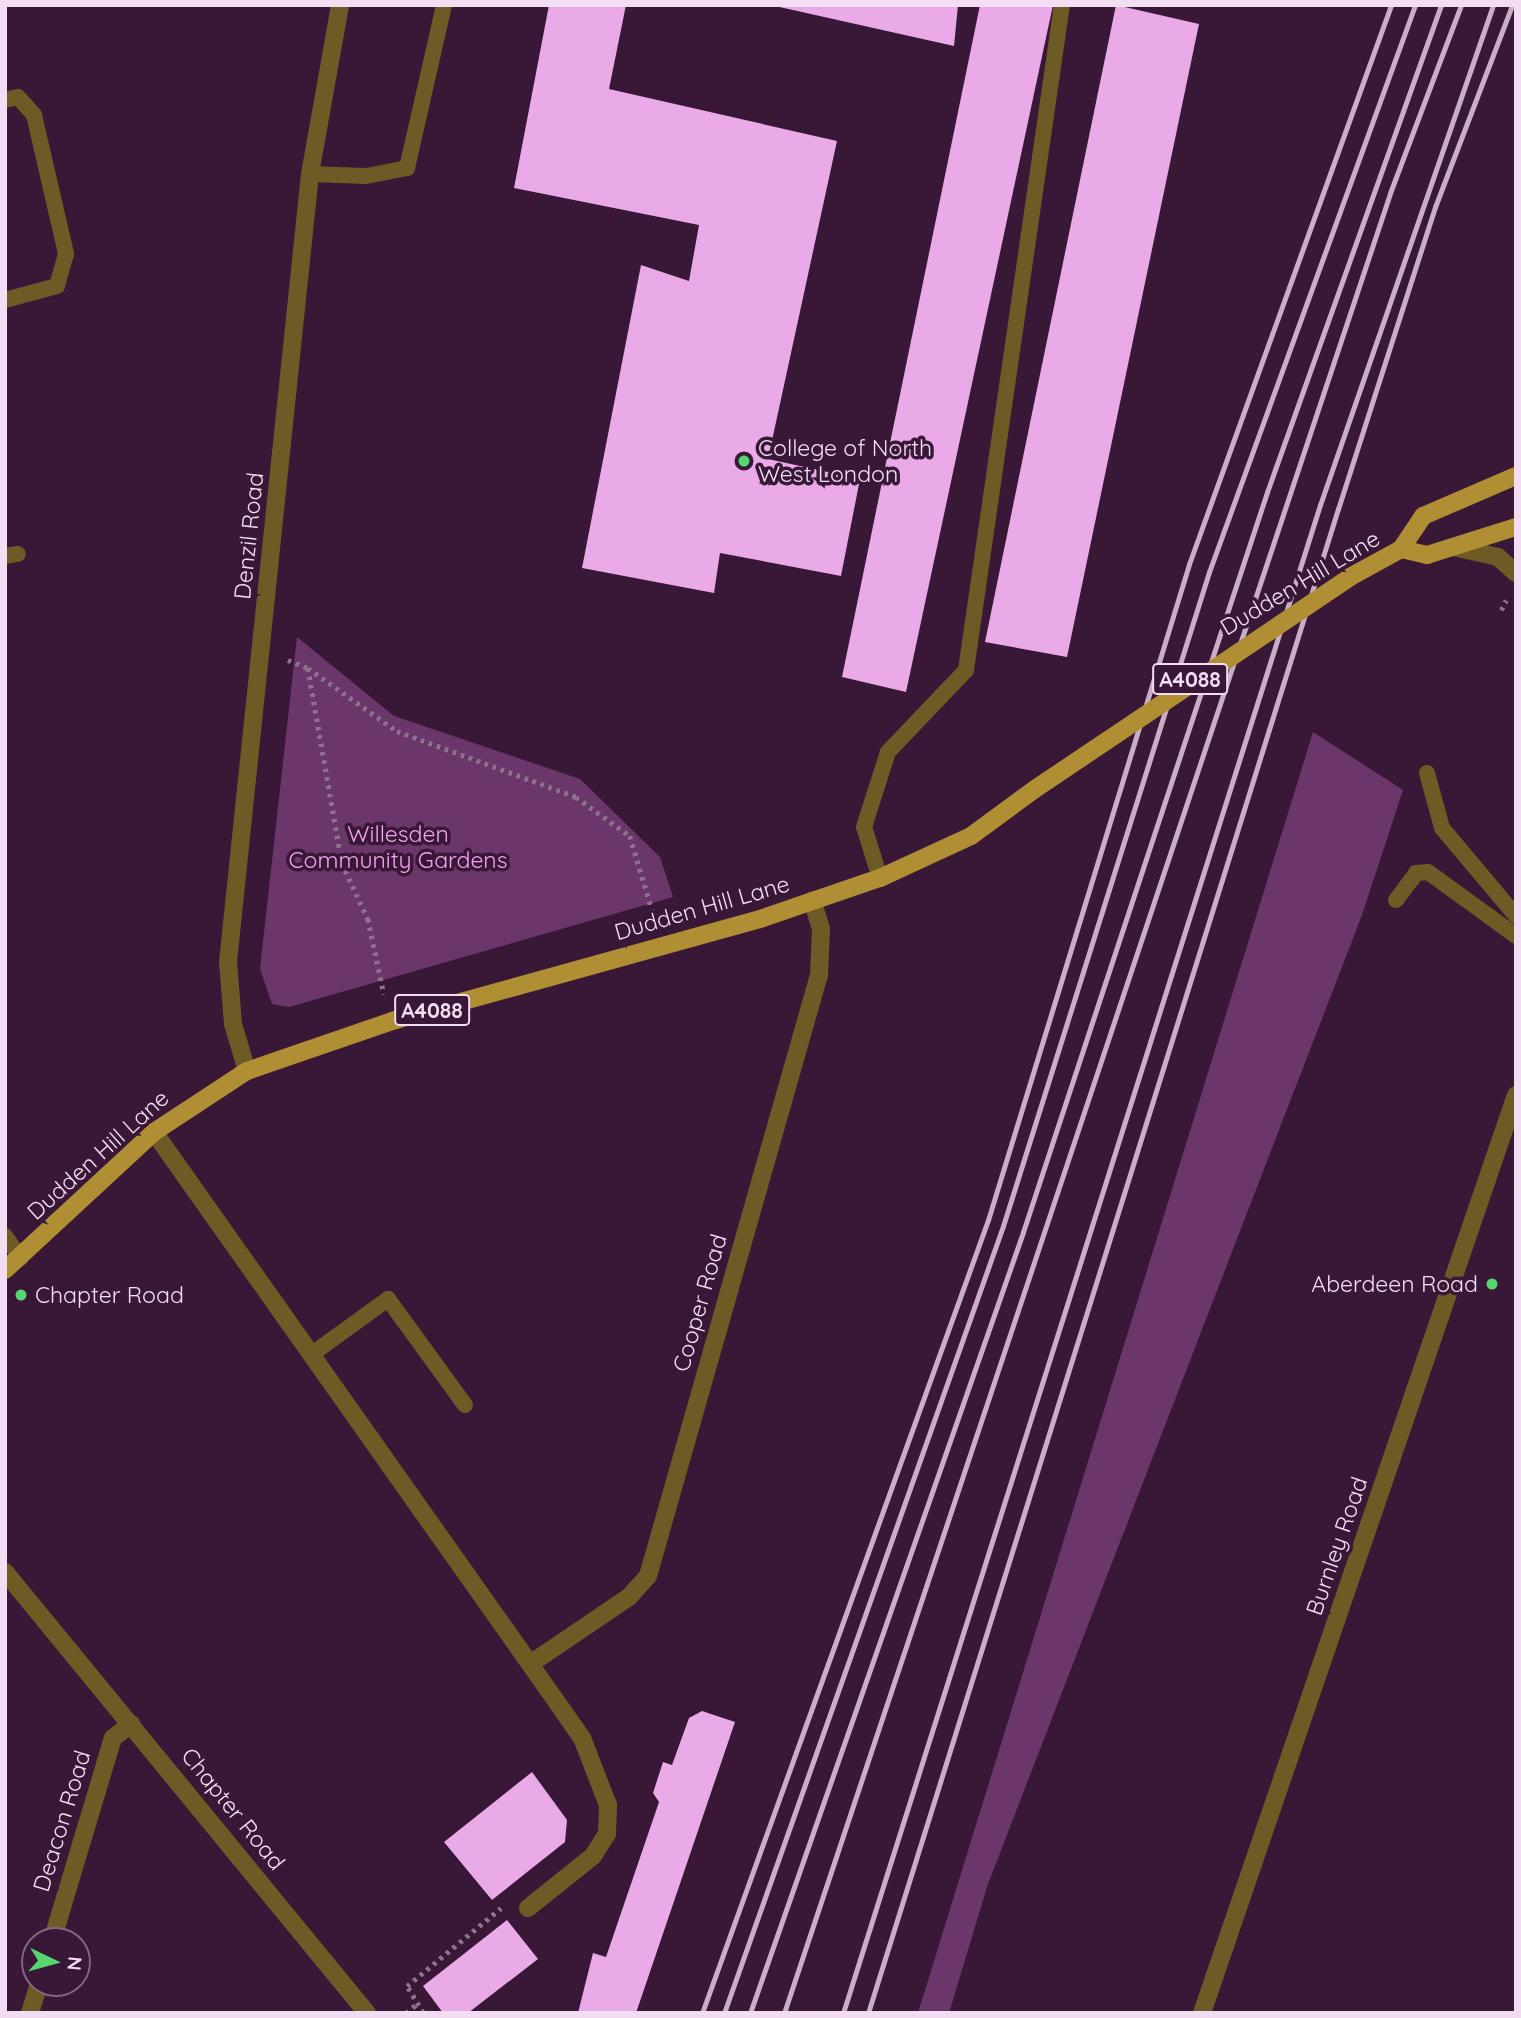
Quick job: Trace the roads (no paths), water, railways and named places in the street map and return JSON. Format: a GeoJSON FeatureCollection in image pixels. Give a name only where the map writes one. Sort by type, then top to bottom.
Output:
{"type":"FeatureCollection","features":[{"type":"Feature","properties":{"kind":"main road","name":"Dudden Hill Lane"},"geometry":{"type":"LineString","coordinates":[[5,1270],[154,1132],[247,1071],[392,1021],[880,878],[971,836],[1035,789],[1350,576],[1401,550],[1423,516],[1516,476]]}},
{"type":"Feature","properties":{"kind":"main road","name":"Dudden Hill Lane"},"geometry":{"type":"LineString","coordinates":[[1401,550],[1427,555],[1516,527]]}},
{"type":"Feature","properties":{"kind":"street","name":"Denzil Road"},"geometry":{"type":"LineString","coordinates":[[247,1071],[233,1024],[228,962],[310,174],[340,5]]}},
{"type":"Feature","properties":{"kind":"street"},"geometry":{"type":"LineString","coordinates":[[1453,547],[1498,557],[1516,573]]}},
{"type":"Feature","properties":{"kind":"street","name":"Cooper Road"},"geometry":{"type":"LineString","coordinates":[[530,1664],[629,1597],[648,1576],[819,975],[821,929],[812,900]]}},
{"type":"Feature","properties":{"kind":"street","name":"Burnley Road"},"geometry":{"type":"LineString","coordinates":[[1202,2013],[1516,1095]]}},
{"type":"Feature","properties":{"kind":"street"},"geometry":{"type":"LineString","coordinates":[[154,1132],[582,1738],[608,1805],[607,1834],[593,1856],[528,1908]]}},
{"type":"Feature","properties":{"kind":"street","name":"Chapter Road"},"geometry":{"type":"LineString","coordinates":[[5,1572],[367,2013]]}},
{"type":"Feature","properties":{"kind":"street","name":"Deacon Road"},"geometry":{"type":"LineString","coordinates":[[56,1927],[113,1738],[131,1724]]}},
{"type":"Feature","properties":{"kind":"lane"},"geometry":{"type":"LineString","coordinates":[[310,174],[366,176],[407,168],[444,5]]}},
{"type":"Feature","properties":{"kind":"lane"},"geometry":{"type":"LineString","coordinates":[[880,878],[864,827],[888,752],[966,670],[1062,5]]}},
{"type":"Feature","properties":{"kind":"lane"},"geometry":{"type":"LineString","coordinates":[[5,100],[18,97],[34,115],[66,254],[57,286],[5,300]]}},
{"type":"Feature","properties":{"kind":"lane"},"geometry":{"type":"LineString","coordinates":[[1427,774],[1442,828],[1516,916]]}},
{"type":"Feature","properties":{"kind":"lane"},"geometry":{"type":"LineString","coordinates":[[1396,900],[1416,873],[1428,872],[1516,936]]}},
{"type":"Feature","properties":{"kind":"lane"},"geometry":{"type":"LineString","coordinates":[[5,1236],[21,1258]]}},
{"type":"Feature","properties":{"kind":"lane"},"geometry":{"type":"LineString","coordinates":[[312,1354],[388,1299],[465,1405]]}},
{"type":"Feature","properties":{"kind":"railway"},"geometry":{"type":"LineString","coordinates":[[702,2013],[988,1220],[1189,564],[1391,5]]}},
{"type":"Feature","properties":{"kind":"railway"},"geometry":{"type":"LineString","coordinates":[[724,2013],[1003,1226],[1209,572],[1415,5]]}},
{"type":"Feature","properties":{"kind":"railway"},"geometry":{"type":"LineString","coordinates":[[750,2013],[1023,1232],[1267,492],[1441,5]]}},
{"type":"Feature","properties":{"kind":"railway"},"geometry":{"type":"LineString","coordinates":[[784,2013],[1390,193],[1461,5]]}},
{"type":"Feature","properties":{"kind":"railway"},"geometry":{"type":"LineString","coordinates":[[843,2013],[1320,505],[1493,5]]}},
{"type":"Feature","properties":{"kind":"railway"},"geometry":{"type":"LineString","coordinates":[[868,2013],[1338,509],[1435,207],[1512,5]]}},
{"type":"Feature","properties":{"kind":"place","name":"College of North West London"},"geometry":{"type":"Point","coordinates":[744,461]}},
{"type":"Feature","properties":{"kind":"place","name":"Aberdeen Road"},"geometry":{"type":"Point","coordinates":[1492,1284]}},
{"type":"Feature","properties":{"kind":"place","name":"Chapter Road"},"geometry":{"type":"Point","coordinates":[21,1295]}},
{"type":"Feature","properties":{"kind":"park label","name":"Willesden Community Gardens"},"geometry":{"type":"Point","coordinates":[398,847]}}]}
